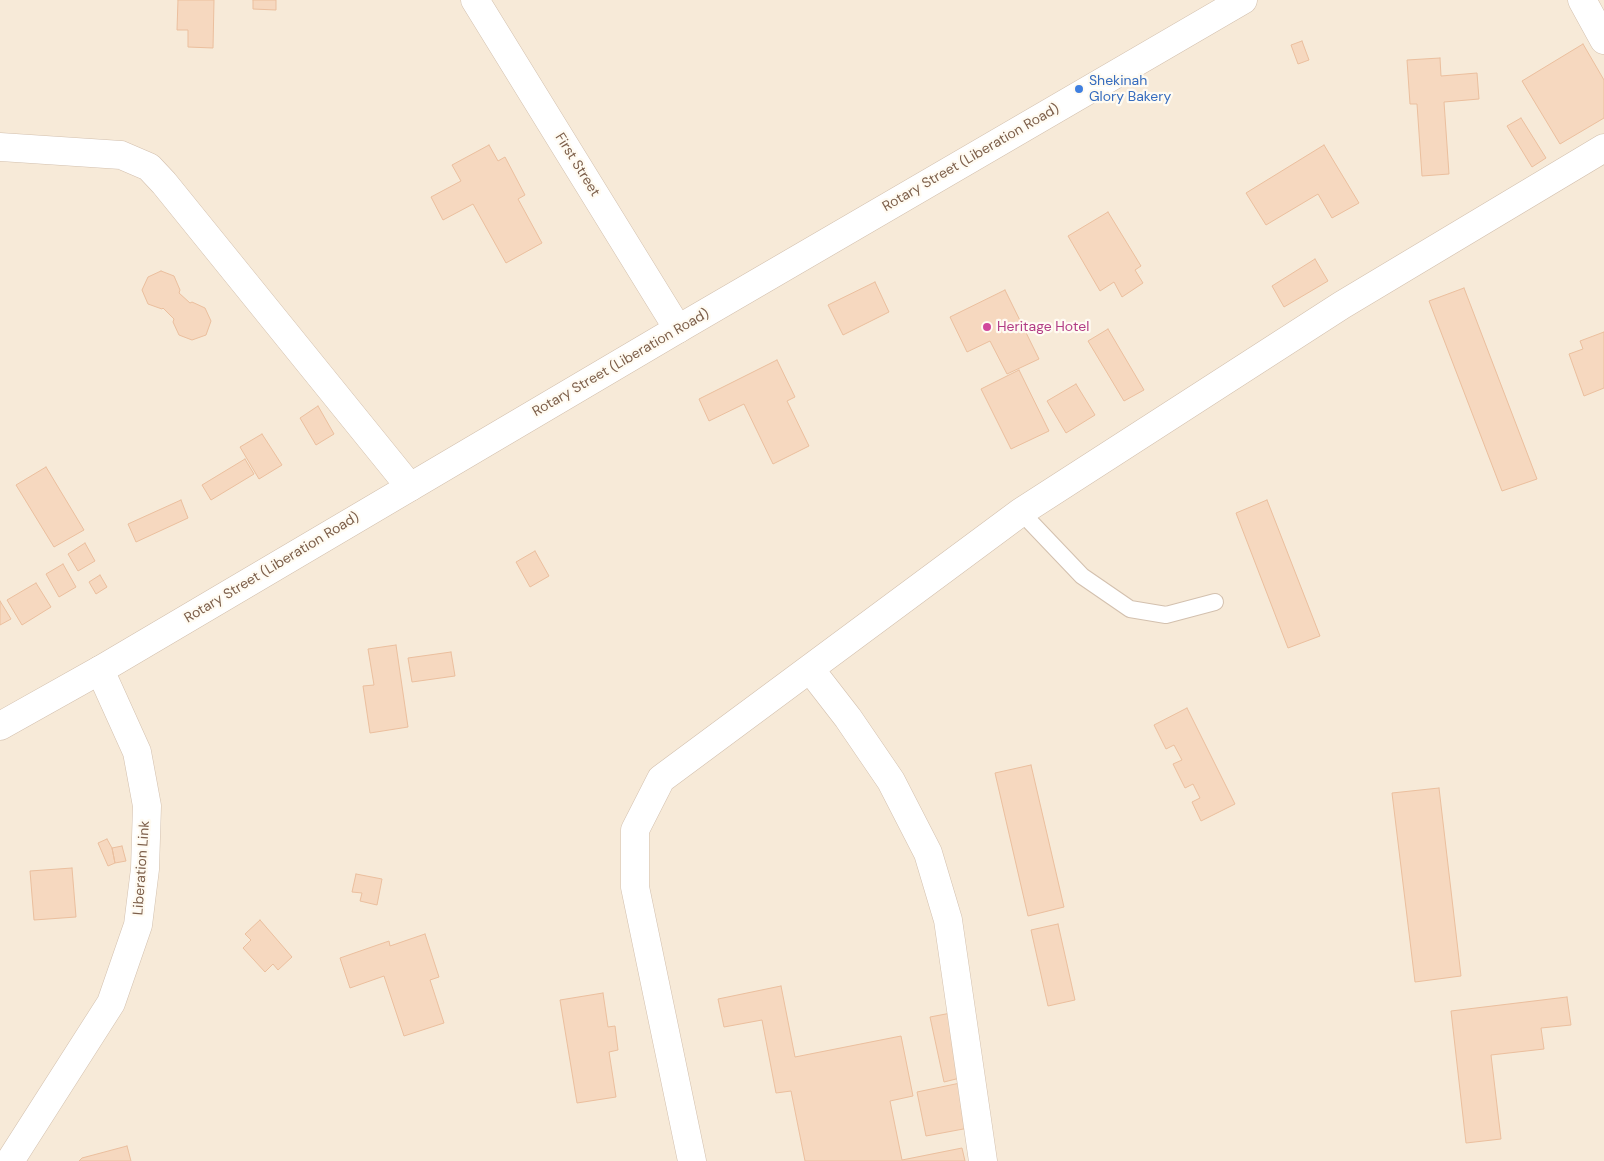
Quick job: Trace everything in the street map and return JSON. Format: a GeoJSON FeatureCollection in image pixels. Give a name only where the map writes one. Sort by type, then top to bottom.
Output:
{"type":"FeatureCollection","features":[{"type":"Feature","properties":{"kind":"street","name":"First Street"},"geometry":{"type":"LineString","coordinates":[[475,0],[678,329]]}},
{"type":"Feature","properties":{"kind":"street","name":"Rotary Street (Liberation Road)"},"geometry":{"type":"LineString","coordinates":[[0,726],[100,670],[678,329],[1242,0]]}},
{"type":"Feature","properties":{"kind":"street"},"geometry":{"type":"LineString","coordinates":[[1582,0],[1604,40]]}},
{"type":"Feature","properties":{"kind":"street"},"geometry":{"type":"LineString","coordinates":[[0,147],[121,155],[149,167],[164,182],[410,487]]}},
{"type":"Feature","properties":{"kind":"street"},"geometry":{"type":"LineString","coordinates":[[692,1161],[635,887],[634,830],[661,779],[1021,512],[1342,305],[1604,148]]}},
{"type":"Feature","properties":{"kind":"street"},"geometry":{"type":"LineString","coordinates":[[810,669],[848,718],[891,781],[928,853],[948,920],[983,1161]]}},
{"type":"Feature","properties":{"kind":"street","name":"Liberation Link"},"geometry":{"type":"LineString","coordinates":[[10,1161],[110,1003],[138,925],[145,869],[146,806],[137,752],[100,670]]}},
{"type":"Feature","properties":{"kind":"lane"},"geometry":{"type":"LineString","coordinates":[[1021,512],[1082,576],[1130,609],[1166,616],[1215,602]]}},
{"type":"Feature","properties":{"kind":"shaded area"},"geometry":{"type":"Polygon","coordinates":[[[0,0],[1604,0],[1604,1161],[0,1161],[0,0]]]}},
{"type":"Feature","properties":{"kind":"building"},"geometry":{"type":"Polygon","coordinates":[[[178,0],[214,0],[213,48],[188,47],[188,30],[177,30],[178,0]]]}},
{"type":"Feature","properties":{"kind":"building"},"geometry":{"type":"Polygon","coordinates":[[[253,0],[276,0],[276,10],[253,9],[253,0]]]}},
{"type":"Feature","properties":{"kind":"building"},"geometry":{"type":"Polygon","coordinates":[[[1302,41],[1309,60],[1298,64],[1291,45],[1302,41]]]}},
{"type":"Feature","properties":{"kind":"building"},"geometry":{"type":"Polygon","coordinates":[[[1583,44],[1604,80],[1604,118],[1560,144],[1522,81],[1583,44]]]}},
{"type":"Feature","properties":{"kind":"building"},"geometry":{"type":"Polygon","coordinates":[[[1440,58],[1441,76],[1477,73],[1479,99],[1444,102],[1449,174],[1422,176],[1417,104],[1410,104],[1407,60],[1440,58]]]}},
{"type":"Feature","properties":{"kind":"building"},"geometry":{"type":"Polygon","coordinates":[[[1521,118],[1546,158],[1532,167],[1507,126],[1521,118]]]}},
{"type":"Feature","properties":{"kind":"building"},"geometry":{"type":"Polygon","coordinates":[[[489,145],[498,161],[505,157],[525,195],[518,199],[542,243],[506,263],[473,204],[443,220],[431,197],[461,181],[452,165],[489,145]]]}},
{"type":"Feature","properties":{"kind":"building"},"geometry":{"type":"Polygon","coordinates":[[[1324,145],[1359,203],[1332,218],[1318,194],[1266,225],[1246,193],[1324,145]]]}},
{"type":"Feature","properties":{"kind":"building"},"geometry":{"type":"Polygon","coordinates":[[[1108,212],[1141,266],[1135,270],[1143,283],[1122,297],[1114,282],[1100,291],[1068,236],[1108,212]]]}},
{"type":"Feature","properties":{"kind":"building"},"geometry":{"type":"Polygon","coordinates":[[[1315,259],[1328,281],[1284,307],[1272,286],[1315,259]]]}},
{"type":"Feature","properties":{"kind":"building"},"geometry":{"type":"Polygon","coordinates":[[[161,271],[174,276],[180,290],[179,293],[190,303],[192,302],[205,308],[211,321],[206,335],[192,340],[179,335],[173,322],[174,319],[163,308],[148,304],[142,290],[148,277],[161,271]]]}},
{"type":"Feature","properties":{"kind":"building"},"geometry":{"type":"Polygon","coordinates":[[[875,282],[889,312],[843,335],[828,305],[875,282]]]}},
{"type":"Feature","properties":{"kind":"building"},"geometry":{"type":"Polygon","coordinates":[[[1464,288],[1537,479],[1502,491],[1429,301],[1464,288]]]}},
{"type":"Feature","properties":{"kind":"building"},"geometry":{"type":"Polygon","coordinates":[[[1005,290],[1039,359],[1007,374],[990,341],[967,352],[950,317],[1005,290]]]}},
{"type":"Feature","properties":{"kind":"building"},"geometry":{"type":"Polygon","coordinates":[[[1108,329],[1144,390],[1124,401],[1088,341],[1108,329]]]}},
{"type":"Feature","properties":{"kind":"building"},"geometry":{"type":"Polygon","coordinates":[[[1604,332],[1604,388],[1584,396],[1569,354],[1583,349],[1580,341],[1604,332]]]}},
{"type":"Feature","properties":{"kind":"building"},"geometry":{"type":"Polygon","coordinates":[[[777,360],[795,397],[787,401],[809,446],[773,464],[744,404],[709,421],[699,399],[777,360]]]}},
{"type":"Feature","properties":{"kind":"building"},"geometry":{"type":"Polygon","coordinates":[[[1019,370],[1049,431],[1011,449],[981,389],[1019,370]]]}},
{"type":"Feature","properties":{"kind":"building"},"geometry":{"type":"Polygon","coordinates":[[[1076,384],[1095,415],[1066,433],[1047,401],[1076,384]]]}},
{"type":"Feature","properties":{"kind":"building"},"geometry":{"type":"Polygon","coordinates":[[[318,406],[334,434],[316,445],[300,418],[318,406]]]}},
{"type":"Feature","properties":{"kind":"building"},"geometry":{"type":"Polygon","coordinates":[[[262,434],[282,465],[259,479],[240,447],[262,434]]]}},
{"type":"Feature","properties":{"kind":"building"},"geometry":{"type":"Polygon","coordinates":[[[245,459],[254,474],[211,500],[202,485],[245,459]]]}},
{"type":"Feature","properties":{"kind":"building"},"geometry":{"type":"Polygon","coordinates":[[[46,467],[84,530],[54,547],[16,485],[46,467]]]}},
{"type":"Feature","properties":{"kind":"building"},"geometry":{"type":"Polygon","coordinates":[[[181,500],[188,518],[136,542],[128,524],[181,500]]]}},
{"type":"Feature","properties":{"kind":"building"},"geometry":{"type":"Polygon","coordinates":[[[1267,500],[1320,636],[1288,648],[1236,513],[1267,500]]]}},
{"type":"Feature","properties":{"kind":"building"},"geometry":{"type":"Polygon","coordinates":[[[85,543],[95,561],[78,571],[68,554],[85,543]]]}},
{"type":"Feature","properties":{"kind":"building"},"geometry":{"type":"Polygon","coordinates":[[[535,551],[549,576],[530,587],[516,562],[535,551]]]}},
{"type":"Feature","properties":{"kind":"building"},"geometry":{"type":"Polygon","coordinates":[[[63,564],[76,587],[59,597],[46,574],[63,564]]]}},
{"type":"Feature","properties":{"kind":"building"},"geometry":{"type":"Polygon","coordinates":[[[100,575],[107,587],[96,594],[89,582],[100,575]]]}},
{"type":"Feature","properties":{"kind":"building"},"geometry":{"type":"Polygon","coordinates":[[[36,583],[51,607],[22,625],[7,600],[36,583]]]}},
{"type":"Feature","properties":{"kind":"building"},"geometry":{"type":"Polygon","coordinates":[[[0,601],[11,619],[0,625],[0,601]]]}},
{"type":"Feature","properties":{"kind":"building"},"geometry":{"type":"Polygon","coordinates":[[[396,645],[408,727],[370,733],[363,686],[374,685],[368,649],[396,645]]]}},
{"type":"Feature","properties":{"kind":"building"},"geometry":{"type":"Polygon","coordinates":[[[451,652],[455,676],[412,682],[408,658],[451,652]]]}},
{"type":"Feature","properties":{"kind":"building"},"geometry":{"type":"Polygon","coordinates":[[[1187,708],[1235,804],[1201,821],[1192,802],[1200,798],[1193,784],[1185,788],[1173,764],[1182,760],[1174,745],[1166,749],[1154,725],[1187,708]]]}},
{"type":"Feature","properties":{"kind":"building"},"geometry":{"type":"Polygon","coordinates":[[[1031,765],[1064,907],[1028,916],[995,773],[1031,765]]]}},
{"type":"Feature","properties":{"kind":"building"},"geometry":{"type":"Polygon","coordinates":[[[1439,788],[1461,976],[1415,982],[1392,793],[1439,788]]]}},
{"type":"Feature","properties":{"kind":"building"},"geometry":{"type":"Polygon","coordinates":[[[107,839],[112,848],[115,863],[108,866],[98,843],[107,839]]]}},
{"type":"Feature","properties":{"kind":"building"},"geometry":{"type":"Polygon","coordinates":[[[122,846],[126,861],[115,863],[112,848],[122,846]]]}},
{"type":"Feature","properties":{"kind":"building"},"geometry":{"type":"Polygon","coordinates":[[[72,868],[76,917],[34,920],[30,871],[72,868]]]}},
{"type":"Feature","properties":{"kind":"building"},"geometry":{"type":"Polygon","coordinates":[[[356,874],[382,879],[377,905],[360,901],[362,893],[352,892],[356,874]]]}},
{"type":"Feature","properties":{"kind":"building"},"geometry":{"type":"Polygon","coordinates":[[[260,920],[292,957],[278,970],[273,964],[265,972],[243,948],[251,940],[245,934],[260,920]]]}},
{"type":"Feature","properties":{"kind":"building"},"geometry":{"type":"Polygon","coordinates":[[[1058,924],[1075,1000],[1048,1006],[1031,930],[1058,924]]]}},
{"type":"Feature","properties":{"kind":"building"},"geometry":{"type":"Polygon","coordinates":[[[425,934],[439,977],[430,980],[444,1023],[404,1036],[384,976],[350,988],[340,958],[389,941],[390,946],[425,934]]]}},
{"type":"Feature","properties":{"kind":"building"},"geometry":{"type":"Polygon","coordinates":[[[781,986],[795,1057],[901,1036],[913,1096],[890,1101],[902,1160],[962,1148],[965,1161],[805,1161],[791,1091],[776,1093],[762,1020],[724,1027],[718,999],[781,986]]]}},
{"type":"Feature","properties":{"kind":"building"},"geometry":{"type":"Polygon","coordinates":[[[603,993],[608,1027],[615,1026],[618,1050],[609,1052],[616,1097],[577,1103],[560,1000],[603,993]]]}},
{"type":"Feature","properties":{"kind":"building"},"geometry":{"type":"Polygon","coordinates":[[[1567,997],[1571,1025],[1541,1028],[1544,1049],[1491,1055],[1501,1139],[1466,1143],[1451,1011],[1567,997]]]}},
{"type":"Feature","properties":{"kind":"building"},"geometry":{"type":"Polygon","coordinates":[[[951,1013],[964,1077],[944,1082],[930,1017],[951,1013]]]}},
{"type":"Feature","properties":{"kind":"building"},"geometry":{"type":"Polygon","coordinates":[[[965,1082],[974,1127],[926,1136],[917,1092],[965,1082]]]}},
{"type":"Feature","properties":{"kind":"building"},"geometry":{"type":"Polygon","coordinates":[[[127,1146],[131,1161],[79,1161],[82,1158],[127,1146]]]}},
{"type":"Feature","properties":{"kind":"place","name":"Shekinah Glory Bakery"},"geometry":{"type":"Point","coordinates":[1079,89]}},
{"type":"Feature","properties":{"kind":"place","name":"Heritage Hotel"},"geometry":{"type":"Point","coordinates":[987,327]}}]}
